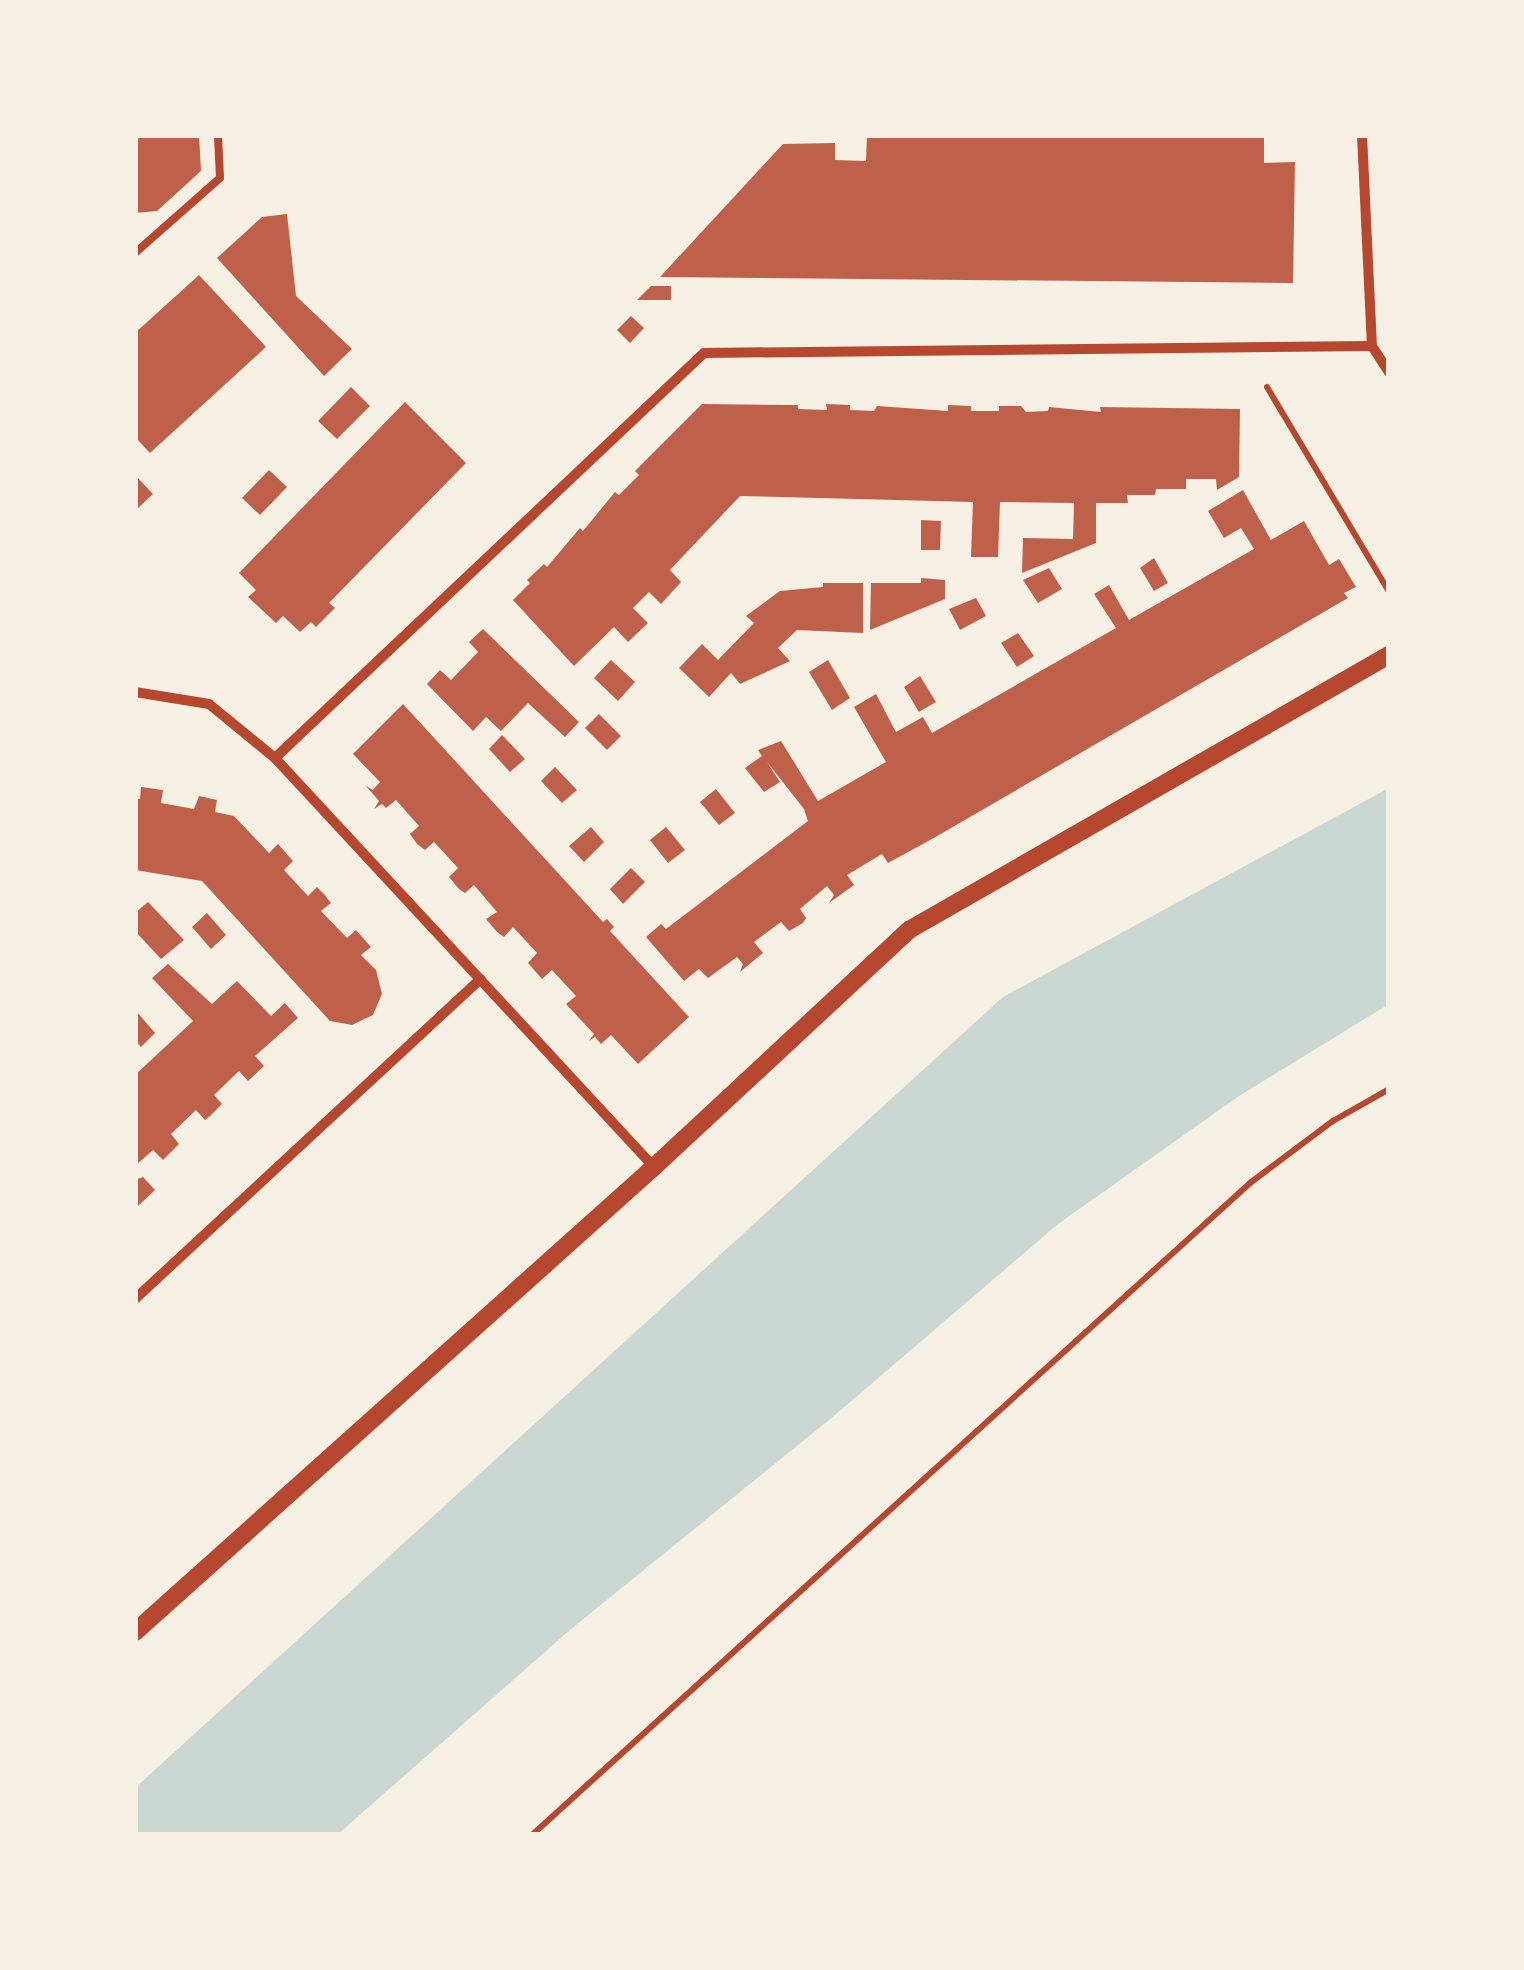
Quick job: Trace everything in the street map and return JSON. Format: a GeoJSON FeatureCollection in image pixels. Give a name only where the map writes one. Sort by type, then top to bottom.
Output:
{"type":"FeatureCollection","features":[{"type":"Feature","properties":{"kind":"street"},"geometry":{"type":"LineString","coordinates":[[1362,135],[1372,346],[1389,372]]}},
{"type":"Feature","properties":{"kind":"street"},"geometry":{"type":"LineString","coordinates":[[275,758],[704,353],[1372,346]]}},
{"type":"Feature","properties":{"kind":"street"},"geometry":{"type":"LineString","coordinates":[[135,1632],[654,1167],[909,930],[1389,655]]}},
{"type":"Feature","properties":{"kind":"street"},"geometry":{"type":"LineString","coordinates":[[135,692],[209,704],[275,758],[654,1167]]}},
{"type":"Feature","properties":{"kind":"street"},"geometry":{"type":"LineString","coordinates":[[135,1299],[480,979]]}},
{"type":"Feature","properties":{"kind":"lane"},"geometry":{"type":"LineString","coordinates":[[135,253],[220,178],[218,135]]}},
{"type":"Feature","properties":{"kind":"path"},"geometry":{"type":"LineString","coordinates":[[1243,347],[1389,592]]}},
{"type":"Feature","properties":{"kind":"path"},"geometry":{"type":"LineString","coordinates":[[532,1835],[1250,1183],[1333,1121],[1389,1090]]}},
{"type":"Feature","properties":{"kind":"shaded area"},"geometry":{"type":"Polygon","coordinates":[[[1389,788],[1389,1004],[1239,1096],[1058,1224],[835,1415],[571,1629],[337,1835],[135,1835],[135,1788],[1003,997],[1389,788]]]}},
{"type":"Feature","properties":{"kind":"building"},"geometry":{"type":"Polygon","coordinates":[[[135,135],[199,135],[201,171],[157,211],[135,213],[135,135]]]}},
{"type":"Feature","properties":{"kind":"building"},"geometry":{"type":"Polygon","coordinates":[[[867,135],[1264,135],[1264,163],[1295,162],[1293,283],[660,277],[783,144],[835,143],[835,160],[866,161],[867,135]]]}},
{"type":"Feature","properties":{"kind":"building"},"geometry":{"type":"Polygon","coordinates":[[[287,214],[296,296],[352,349],[324,376],[217,258],[262,217],[287,214]]]}},
{"type":"Feature","properties":{"kind":"building"},"geometry":{"type":"Polygon","coordinates":[[[199,275],[266,347],[150,453],[135,437],[135,333],[199,275]]]}},
{"type":"Feature","properties":{"kind":"building"},"geometry":{"type":"Polygon","coordinates":[[[651,286],[671,286],[671,300],[637,300],[651,286]]]}},
{"type":"Feature","properties":{"kind":"building"},"geometry":{"type":"Polygon","coordinates":[[[631,316],[644,328],[630,343],[617,330],[631,316]]]}},
{"type":"Feature","properties":{"kind":"building"},"geometry":{"type":"Polygon","coordinates":[[[351,387],[370,406],[337,439],[318,421],[351,387]]]}},
{"type":"Feature","properties":{"kind":"building"},"geometry":{"type":"Polygon","coordinates":[[[405,402],[466,463],[329,603],[335,608],[316,627],[311,622],[300,632],[283,616],[276,623],[248,597],[256,590],[239,573],[405,402]]]}},
{"type":"Feature","properties":{"kind":"building"},"geometry":{"type":"Polygon","coordinates":[[[702,404],[798,405],[798,409],[827,410],[826,404],[874,411],[877,406],[948,411],[948,405],[971,406],[971,411],[1021,406],[1026,412],[1048,411],[1049,407],[1101,412],[1100,407],[1240,409],[1239,477],[1217,490],[1216,479],[1186,479],[1186,489],[1156,489],[1155,495],[1127,495],[1128,503],[1096,503],[1096,543],[1022,573],[1023,538],[1073,539],[1074,503],[1000,502],[998,557],[971,557],[973,502],[740,496],[670,570],[681,582],[661,604],[649,592],[633,608],[648,623],[628,642],[614,627],[574,666],[513,600],[530,583],[527,580],[544,564],[547,567],[580,528],[583,531],[615,492],[619,495],[639,475],[635,471],[702,404]]]}},
{"type":"Feature","properties":{"kind":"building"},"geometry":{"type":"Polygon","coordinates":[[[269,470],[287,487],[260,515],[242,498],[269,470]]]}},
{"type":"Feature","properties":{"kind":"building"},"geometry":{"type":"Polygon","coordinates":[[[135,475],[153,494],[135,511],[135,475]]]}},
{"type":"Feature","properties":{"kind":"building"},"geometry":{"type":"Polygon","coordinates":[[[1243,490],[1271,540],[1304,521],[1329,565],[1339,559],[1356,587],[1344,593],[1348,598],[932,839],[888,863],[882,854],[847,875],[854,885],[829,903],[834,895],[827,886],[800,909],[806,918],[803,923],[789,931],[781,922],[754,942],[763,953],[740,972],[743,964],[737,957],[708,978],[699,969],[684,981],[646,937],[661,924],[666,929],[808,821],[804,809],[767,762],[780,782],[764,792],[745,768],[762,756],[758,750],[781,741],[818,801],[886,762],[854,707],[876,694],[896,732],[923,717],[932,733],[1116,628],[1094,594],[1109,585],[1129,620],[1254,549],[1241,528],[1224,538],[1208,511],[1243,490]]]}},
{"type":"Feature","properties":{"kind":"building"},"geometry":{"type":"Polygon","coordinates":[[[921,520],[941,521],[940,550],[921,550],[921,520]]]}},
{"type":"Feature","properties":{"kind":"building"},"geometry":{"type":"Polygon","coordinates":[[[1154,558],[1168,583],[1154,591],[1140,568],[1154,558]]]}},
{"type":"Feature","properties":{"kind":"building"},"geometry":{"type":"Polygon","coordinates":[[[1049,568],[1062,589],[1038,603],[1023,580],[1049,568]]]}},
{"type":"Feature","properties":{"kind":"building"},"geometry":{"type":"Polygon","coordinates":[[[921,578],[945,580],[945,599],[870,630],[871,583],[921,583],[921,578]]]}},
{"type":"Feature","properties":{"kind":"building"},"geometry":{"type":"Polygon","coordinates":[[[823,583],[863,583],[863,633],[797,630],[778,648],[790,661],[740,684],[731,673],[709,697],[679,668],[702,644],[718,660],[754,623],[746,616],[780,591],[823,587],[823,583]]]}},
{"type":"Feature","properties":{"kind":"building"},"geometry":{"type":"Polygon","coordinates":[[[976,598],[986,616],[960,630],[949,609],[976,598]]]}},
{"type":"Feature","properties":{"kind":"building"},"geometry":{"type":"Polygon","coordinates":[[[483,629],[579,722],[565,737],[528,703],[501,731],[486,717],[473,731],[427,684],[440,670],[451,680],[478,652],[469,642],[483,629]]]}},
{"type":"Feature","properties":{"kind":"building"},"geometry":{"type":"Polygon","coordinates":[[[1018,633],[1034,656],[1017,667],[1001,643],[1018,633]]]}},
{"type":"Feature","properties":{"kind":"building"},"geometry":{"type":"Polygon","coordinates":[[[611,660],[635,682],[618,701],[594,678],[611,660]]]}},
{"type":"Feature","properties":{"kind":"building"},"geometry":{"type":"Polygon","coordinates":[[[828,660],[850,698],[832,710],[809,672],[828,660]]]}},
{"type":"Feature","properties":{"kind":"building"},"geometry":{"type":"Polygon","coordinates":[[[920,676],[936,702],[919,712],[904,687],[920,676]]]}},
{"type":"Feature","properties":{"kind":"building"},"geometry":{"type":"Polygon","coordinates":[[[403,704],[603,922],[607,919],[614,927],[610,931],[689,1017],[638,1064],[611,1035],[601,1044],[595,1037],[589,1041],[594,1034],[566,1004],[576,996],[552,970],[542,979],[528,963],[537,953],[513,927],[504,937],[497,932],[486,919],[497,912],[474,885],[465,893],[459,889],[449,877],[458,868],[434,842],[425,850],[417,844],[410,834],[419,826],[396,800],[386,808],[382,804],[374,809],[379,801],[366,786],[373,790],[380,782],[353,754],[403,704]]]}},
{"type":"Feature","properties":{"kind":"building"},"geometry":{"type":"Polygon","coordinates":[[[599,714],[621,736],[607,750],[585,728],[599,714]]]}},
{"type":"Feature","properties":{"kind":"building"},"geometry":{"type":"Polygon","coordinates":[[[502,735],[525,759],[510,772],[489,749],[502,735]]]}},
{"type":"Feature","properties":{"kind":"building"},"geometry":{"type":"Polygon","coordinates":[[[555,767],[577,790],[562,803],[541,781],[555,767]]]}},
{"type":"Feature","properties":{"kind":"building"},"geometry":{"type":"Polygon","coordinates":[[[141,787],[163,790],[161,803],[194,809],[199,796],[217,800],[215,812],[234,816],[269,853],[278,844],[293,861],[284,870],[308,896],[317,887],[331,903],[321,911],[347,938],[356,930],[371,947],[361,955],[376,970],[382,994],[373,1015],[352,1025],[330,1021],[202,881],[135,870],[135,798],[140,799],[141,787]]]}},
{"type":"Feature","properties":{"kind":"building"},"geometry":{"type":"Polygon","coordinates":[[[716,789],[735,813],[719,825],[700,802],[716,789]]]}},
{"type":"Feature","properties":{"kind":"building"},"geometry":{"type":"Polygon","coordinates":[[[591,827],[604,842],[584,862],[569,846],[591,827]]]}},
{"type":"Feature","properties":{"kind":"building"},"geometry":{"type":"Polygon","coordinates":[[[666,827],[685,850],[668,863],[650,840],[666,827]]]}},
{"type":"Feature","properties":{"kind":"building"},"geometry":{"type":"Polygon","coordinates":[[[631,868],[645,882],[623,904],[610,889],[631,868]]]}},
{"type":"Feature","properties":{"kind":"building"},"geometry":{"type":"Polygon","coordinates":[[[148,902],[184,940],[161,959],[135,931],[135,913],[148,902]]]}},
{"type":"Feature","properties":{"kind":"building"},"geometry":{"type":"Polygon","coordinates":[[[207,913],[226,935],[211,949],[192,927],[207,913]]]}},
{"type":"Feature","properties":{"kind":"building"},"geometry":{"type":"Polygon","coordinates":[[[168,964],[212,1004],[237,981],[271,1016],[285,1003],[298,1018],[255,1056],[264,1066],[248,1081],[239,1071],[214,1095],[222,1104],[210,1116],[205,1120],[196,1110],[171,1134],[179,1144],[163,1160],[153,1150],[135,1166],[135,1075],[193,1021],[152,978],[168,964]]]}},
{"type":"Feature","properties":{"kind":"building"},"geometry":{"type":"Polygon","coordinates":[[[137,1012],[155,1033],[141,1047],[135,1040],[137,1012]]]}},
{"type":"Feature","properties":{"kind":"building"},"geometry":{"type":"Polygon","coordinates":[[[143,1177],[155,1190],[137,1207],[135,1180],[143,1177]]]}}]}
